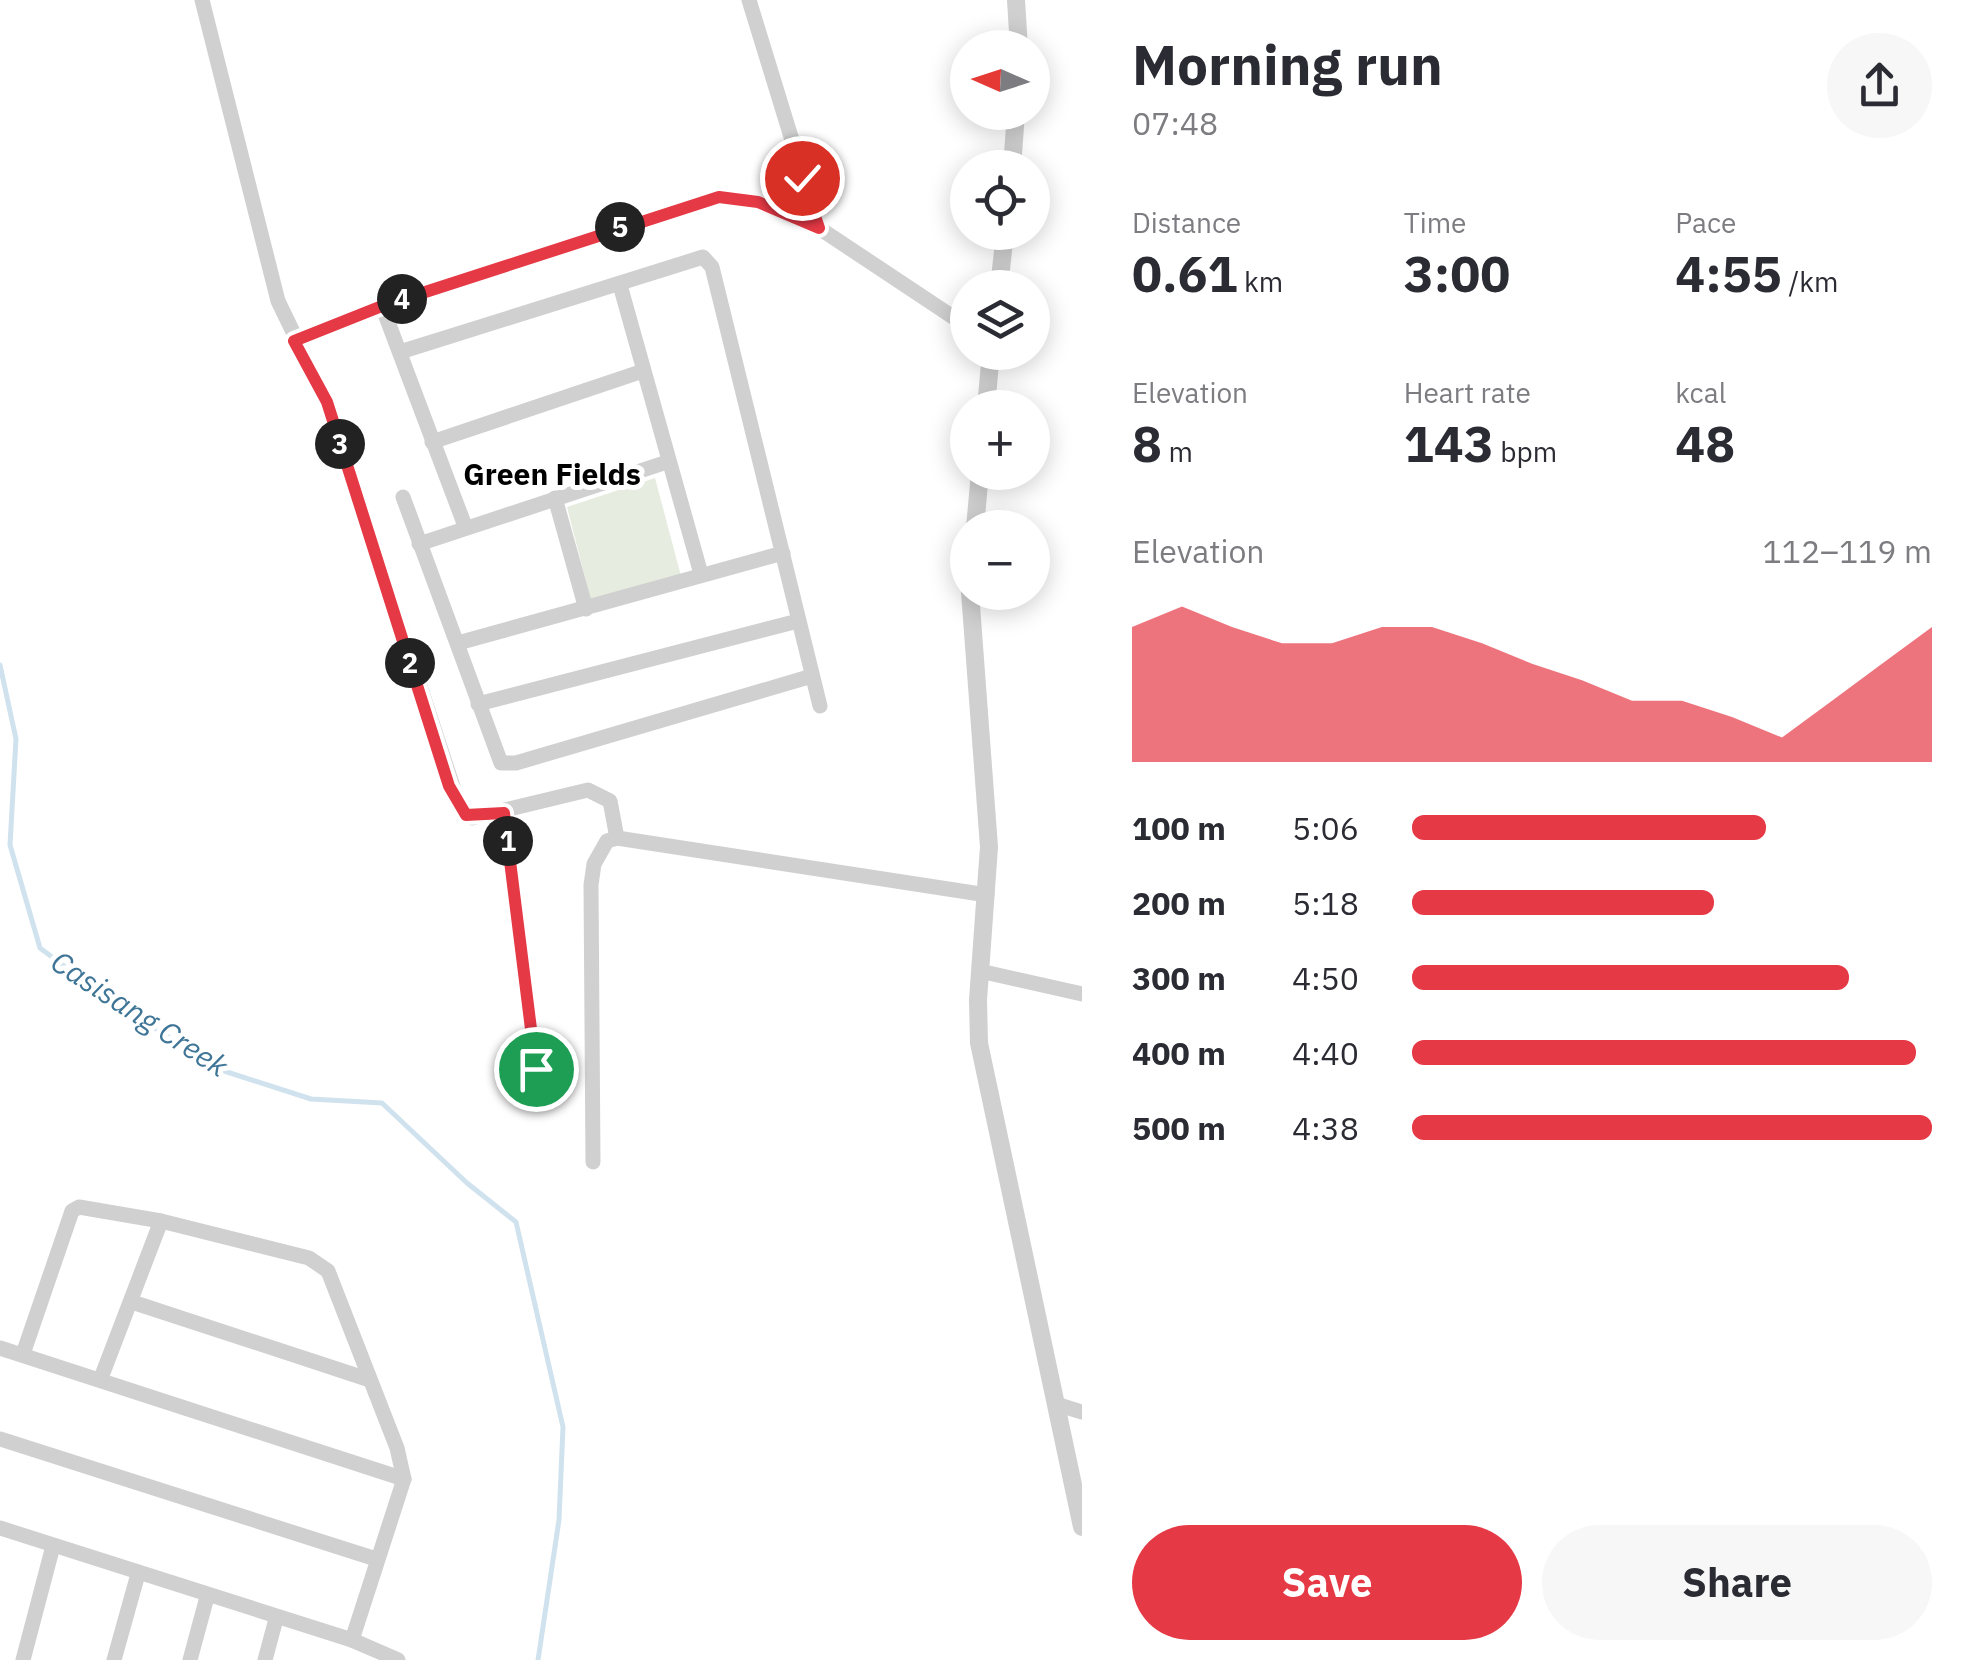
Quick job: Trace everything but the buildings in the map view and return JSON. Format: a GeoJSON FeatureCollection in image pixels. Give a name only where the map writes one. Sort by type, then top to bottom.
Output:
{"type":"FeatureCollection","features":[{"type":"Feature","properties":{"kind":"street"},"geometry":{"type":"LineString","coordinates":[[202,0],[265,258],[294,341],[327,402],[449,786],[466,815],[504,813],[577,792],[598,792],[610,801],[617,838]]}},
{"type":"Feature","properties":{"kind":"street"},"geometry":{"type":"LineString","coordinates":[[750,0],[819,228]]}},
{"type":"Feature","properties":{"kind":"street"},"geometry":{"type":"LineString","coordinates":[[1016,0],[1018,30]]}},
{"type":"Feature","properties":{"kind":"street"},"geometry":{"type":"LineString","coordinates":[[294,341],[382,306],[719,197],[758,202],[819,228],[950,315]]}},
{"type":"Feature","properties":{"kind":"street"},"geometry":{"type":"LineString","coordinates":[[400,352],[703,257],[712,267],[820,706]]}},
{"type":"Feature","properties":{"kind":"street"},"geometry":{"type":"LineString","coordinates":[[620,285],[666,462],[701,574]]}},
{"type":"Feature","properties":{"kind":"street"},"geometry":{"type":"LineString","coordinates":[[382,306],[465,526]]}},
{"type":"Feature","properties":{"kind":"street"},"geometry":{"type":"LineString","coordinates":[[432,442],[642,371]]}},
{"type":"Feature","properties":{"kind":"street"},"geometry":{"type":"LineString","coordinates":[[420,544],[666,462]]}},
{"type":"Feature","properties":{"kind":"street"},"geometry":{"type":"LineString","coordinates":[[403,498],[458,643],[496,761],[506,764],[812,676]]}},
{"type":"Feature","properties":{"kind":"street"},"geometry":{"type":"LineString","coordinates":[[555,498],[586,608]]}},
{"type":"Feature","properties":{"kind":"street"},"geometry":{"type":"LineString","coordinates":[[458,643],[783,553]]}},
{"type":"Feature","properties":{"kind":"street"},"geometry":{"type":"LineString","coordinates":[[972,610],[985,759],[987,896],[978,1023],[983,1067],[1082,1527]]}},
{"type":"Feature","properties":{"kind":"street"},"geometry":{"type":"LineString","coordinates":[[478,704],[798,622]]}},
{"type":"Feature","properties":{"kind":"street"},"geometry":{"type":"LineString","coordinates":[[504,813],[536,1069]]}},
{"type":"Feature","properties":{"kind":"street"},"geometry":{"type":"LineString","coordinates":[[592,1162],[591,885],[600,848],[617,838],[987,896]]}},
{"type":"Feature","properties":{"kind":"street"},"geometry":{"type":"LineString","coordinates":[[980,971],[1082,994]]}},
{"type":"Feature","properties":{"kind":"street"},"geometry":{"type":"LineString","coordinates":[[23,1354],[72,1211],[88,1206],[318,1263],[336,1284],[368,1379],[398,1448],[404,1479],[352,1640]]}},
{"type":"Feature","properties":{"kind":"street"},"geometry":{"type":"LineString","coordinates":[[101,1378],[161,1222]]}},
{"type":"Feature","properties":{"kind":"street"},"geometry":{"type":"LineString","coordinates":[[132,1302],[368,1379]]}},
{"type":"Feature","properties":{"kind":"street"},"geometry":{"type":"LineString","coordinates":[[0,1348],[404,1479]]}},
{"type":"Feature","properties":{"kind":"street"},"geometry":{"type":"LineString","coordinates":[[1056,1404],[1082,1412]]}},
{"type":"Feature","properties":{"kind":"street"},"geometry":{"type":"LineString","coordinates":[[0,1439],[376,1559]]}},
{"type":"Feature","properties":{"kind":"street"},"geometry":{"type":"LineString","coordinates":[[0,1528],[276,1620],[352,1640],[398,1660]]}},
{"type":"Feature","properties":{"kind":"street"},"geometry":{"type":"LineString","coordinates":[[23,1660],[54,1546]]}},
{"type":"Feature","properties":{"kind":"street"},"geometry":{"type":"LineString","coordinates":[[114,1660],[138,1574]]}},
{"type":"Feature","properties":{"kind":"street"},"geometry":{"type":"LineString","coordinates":[[190,1660],[207,1596]]}},
{"type":"Feature","properties":{"kind":"street"},"geometry":{"type":"LineString","coordinates":[[266,1660],[276,1620]]}},
{"type":"Feature","properties":{"kind":"shaded area"},"geometry":{"type":"Polygon","coordinates":[[[655,478],[681,576],[591,601],[567,507],[655,478]]]}},
{"type":"Feature","properties":{"kind":"waterway","name":"Casisang Creek"},"geometry":{"type":"LineString","coordinates":[[0,665],[16,739],[10,845],[40,948],[104,996],[221,1070],[311,1099],[382,1103],[467,1183],[516,1222],[563,1427],[559,1520],[538,1660]]}},
{"type":"Feature","properties":{"kind":"district","name":"Green Fields"},"geometry":{"type":"Point","coordinates":[552,473]}},
{"type":"Feature","properties":{"kind":"route"},"geometry":{"type":"LineString","coordinates":[[536,1069],[504,813],[472,818],[461,811],[449,786],[327,402],[294,341],[382,306],[719,197],[758,202],[819,228],[802,178]]}}]}
